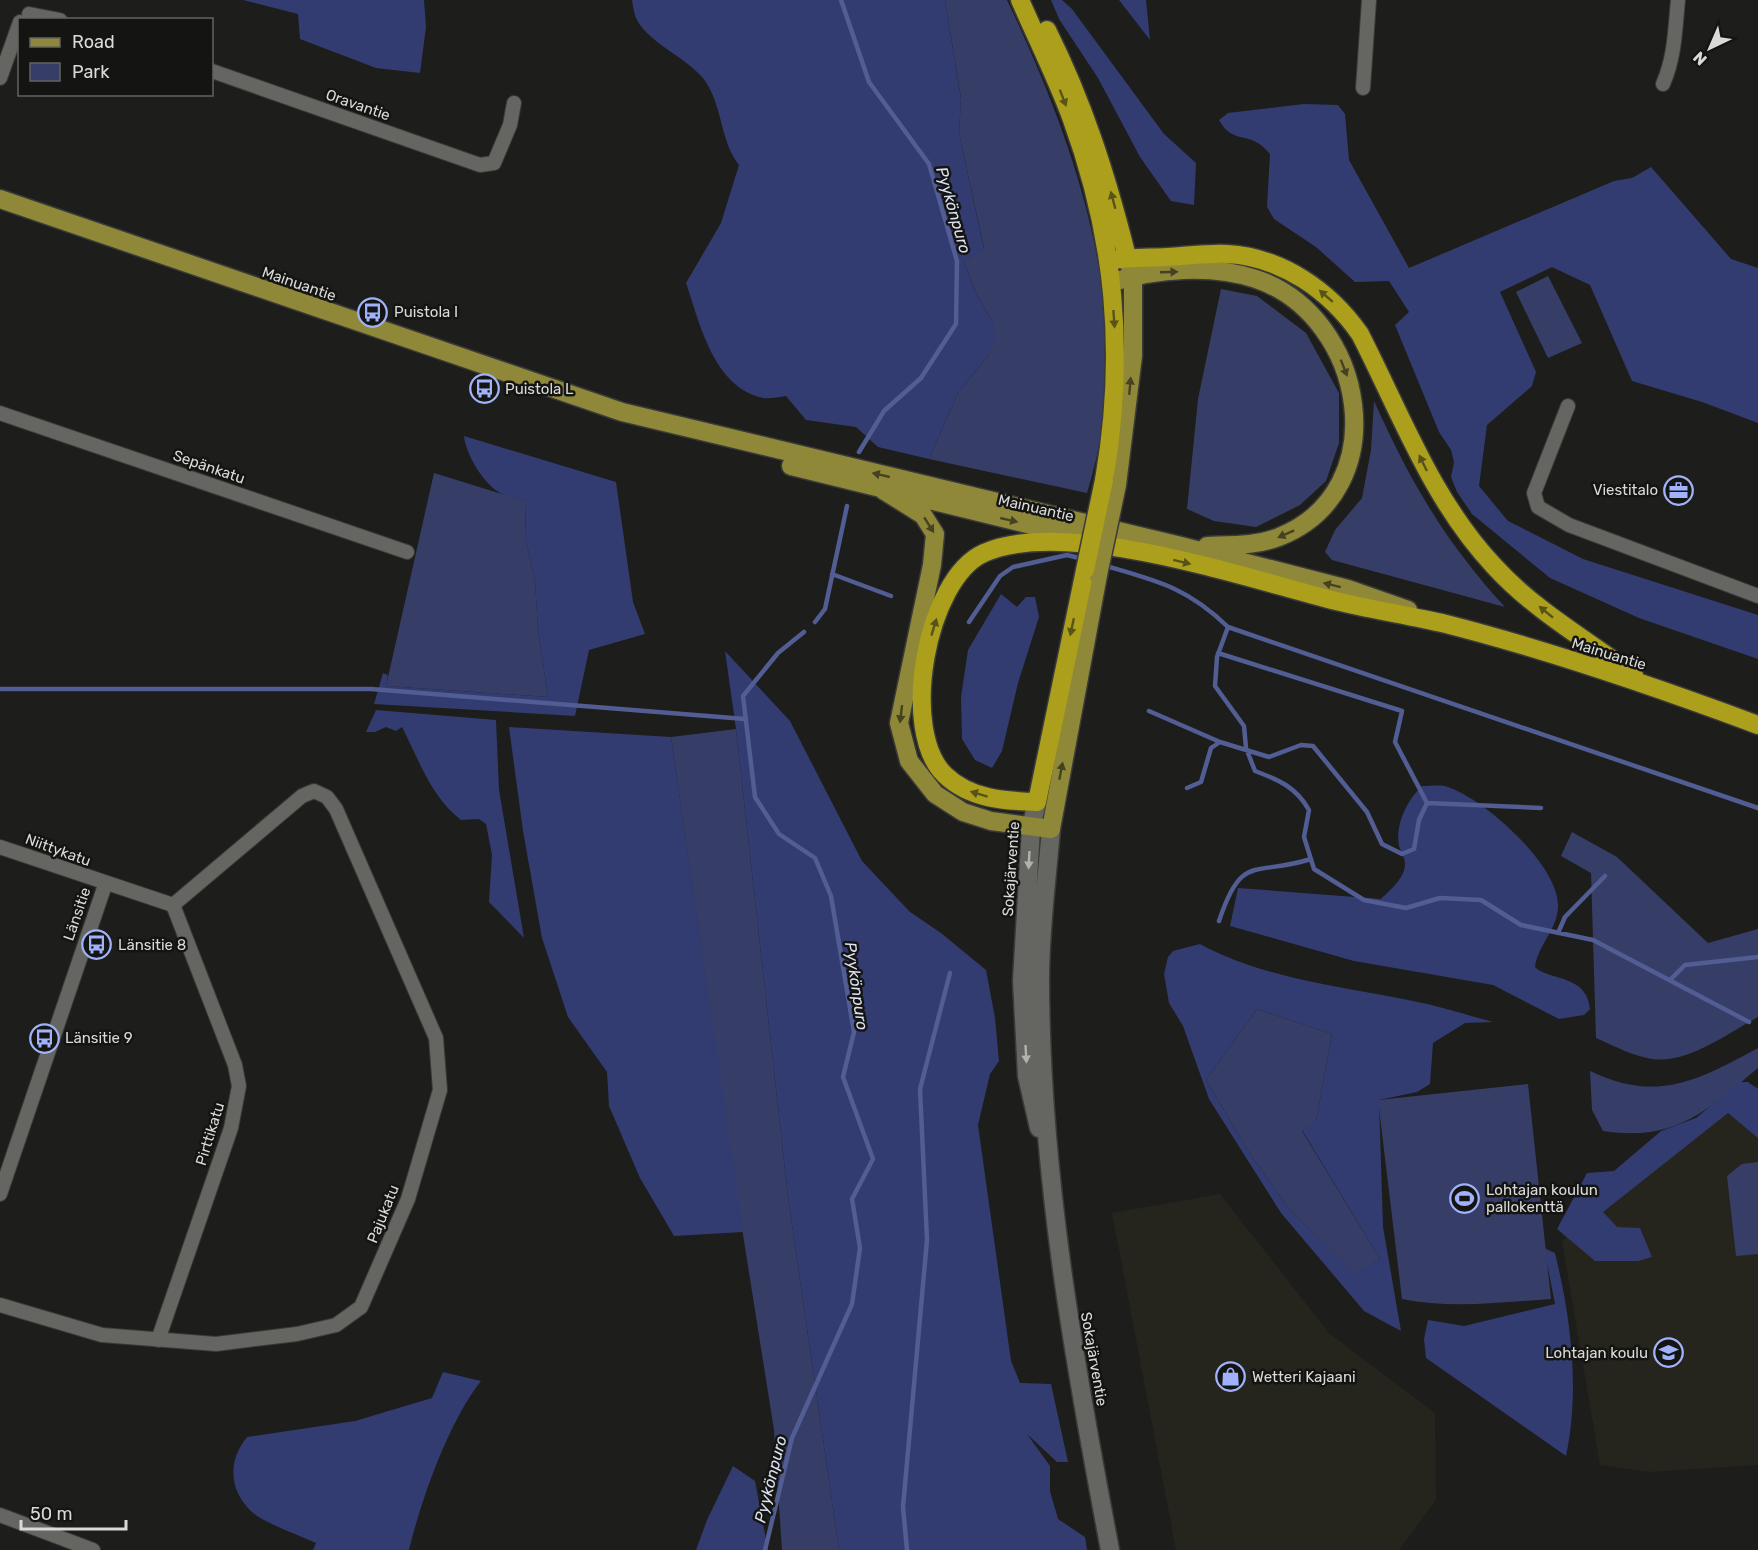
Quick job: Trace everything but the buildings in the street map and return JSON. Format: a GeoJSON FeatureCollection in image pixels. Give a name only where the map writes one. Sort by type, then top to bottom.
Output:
{"type":"FeatureCollection","features":[{"type":"Feature","properties":{"kind":"highway"},"geometry":{"type":"LineString","coordinates":[[1020,0],[1071,118],[1097,207],[1112,282],[1117,358],[1111,483],[1092,573]]}},
{"type":"Feature","properties":{"kind":"highway"},"geometry":{"type":"LineString","coordinates":[[1030,0],[1083,110],[1101,158],[1127,257]]}},
{"type":"Feature","properties":{"kind":"highway"},"geometry":{"type":"LineString","coordinates":[[1108,261],[1127,257],[1228,254],[1263,262],[1304,277],[1347,315],[1360,334],[1425,469],[1445,501],[1493,565],[1553,618],[1645,683]]}},
{"type":"Feature","properties":{"kind":"highway"},"geometry":{"type":"LineString","coordinates":[[1036,802],[1008,801],[974,794],[944,775],[927,748],[921,718],[922,690],[926,662],[940,608],[957,576],[983,554],[1010,546],[1038,543],[1126,548]]}},
{"type":"Feature","properties":{"kind":"highway","name":"Mainuantie"},"geometry":{"type":"LineString","coordinates":[[1126,548],[1344,603],[1447,624],[1645,683],[1758,725]]}},
{"type":"Feature","properties":{"kind":"highway","name":"Sokajärventie"},"geometry":{"type":"LineString","coordinates":[[1036,802],[1092,573]]}},
{"type":"Feature","properties":{"kind":"main road","name":"Mainuantie"},"geometry":{"type":"LineString","coordinates":[[0,199],[622,412],[1181,546],[1348,589],[1447,624]]}},
{"type":"Feature","properties":{"kind":"main road"},"geometry":{"type":"LineString","coordinates":[[1111,483],[1132,366],[1133,276],[1127,257]]}},
{"type":"Feature","properties":{"kind":"main road"},"geometry":{"type":"LineString","coordinates":[[1112,282],[1160,272],[1212,272],[1257,279],[1278,291],[1311,316],[1336,348],[1350,384],[1353,402],[1353,437],[1343,480],[1324,508],[1295,530],[1260,543],[1181,546]]}},
{"type":"Feature","properties":{"kind":"main road","name":"Mainuantie"},"geometry":{"type":"LineString","coordinates":[[622,412],[650,427],[883,490],[1126,548]]}},
{"type":"Feature","properties":{"kind":"main road"},"geometry":{"type":"LineString","coordinates":[[883,490],[923,515],[935,534],[932,565],[899,723],[909,761],[935,794],[963,812],[991,821],[1051,829]]}},
{"type":"Feature","properties":{"kind":"main road","name":"Sokajärventie"},"geometry":{"type":"LineString","coordinates":[[1051,829],[1092,573]]}},
{"type":"Feature","properties":{"kind":"main road"},"geometry":{"type":"LineString","coordinates":[[1036,802],[1054,808]]}},
{"type":"Feature","properties":{"kind":"street"},"geometry":{"type":"LineString","coordinates":[[1363,88],[1369,0]]}},
{"type":"Feature","properties":{"kind":"street"},"geometry":{"type":"LineString","coordinates":[[1663,84],[1672,64],[1677,39],[1678,0]]}},
{"type":"Feature","properties":{"kind":"street"},"geometry":{"type":"LineString","coordinates":[[25,14],[48,18]]}},
{"type":"Feature","properties":{"kind":"street"},"geometry":{"type":"LineString","coordinates":[[0,78],[18,32]]}},
{"type":"Feature","properties":{"kind":"street","name":"Oravantie"},"geometry":{"type":"LineString","coordinates":[[213,71],[480,165],[494,163],[510,125],[514,103]]}},
{"type":"Feature","properties":{"kind":"street"},"geometry":{"type":"LineString","coordinates":[[1568,406],[1534,493],[1538,507],[1569,525],[1758,596]]}},
{"type":"Feature","properties":{"kind":"street","name":"Sepänkatu"},"geometry":{"type":"LineString","coordinates":[[0,413],[407,552]]}},
{"type":"Feature","properties":{"kind":"street","name":"Pajukatu"},"geometry":{"type":"LineString","coordinates":[[0,1305],[102,1335],[216,1344],[297,1334],[336,1325],[362,1307],[408,1199],[440,1090],[436,1038],[336,809],[327,797],[314,791],[290,806],[172,905]]}},
{"type":"Feature","properties":{"kind":"street","name":"Sokajärventie"},"geometry":{"type":"LineString","coordinates":[[1036,802],[1031,828],[1022,981],[1027,1076],[1049,1173]]}},
{"type":"Feature","properties":{"kind":"street","name":"Sokajärventie"},"geometry":{"type":"LineString","coordinates":[[1051,829],[1040,978],[1049,1173],[1067,1308],[1110,1550]]}},
{"type":"Feature","properties":{"kind":"street","name":"Niittykatu"},"geometry":{"type":"LineString","coordinates":[[0,847],[105,885]]}},
{"type":"Feature","properties":{"kind":"street","name":"Länsitie"},"geometry":{"type":"LineString","coordinates":[[0,1194],[105,885],[172,905]]}},
{"type":"Feature","properties":{"kind":"street","name":"Pirttikatu"},"geometry":{"type":"LineString","coordinates":[[158,1340],[231,1128],[239,1086],[235,1065],[172,905]]}},
{"type":"Feature","properties":{"kind":"street"},"geometry":{"type":"LineString","coordinates":[[0,1515],[74,1547],[93,1550]]}},
{"type":"Feature","properties":{"kind":"shaded area"},"geometry":{"type":"Polygon","coordinates":[[[243,0],[424,0],[426,27],[420,73],[376,68],[300,39],[298,14],[243,0]]]}},
{"type":"Feature","properties":{"kind":"shaded area"},"geometry":{"type":"Polygon","coordinates":[[[632,0],[945,0],[961,99],[959,133],[984,249],[964,262],[977,295],[993,322],[996,336],[988,356],[958,393],[929,459],[878,447],[856,427],[806,420],[786,396],[763,398],[746,392],[720,367],[703,334],[686,283],[721,223],[739,165],[728,144],[709,87],[695,70],[648,34],[635,16],[632,0]]]}},
{"type":"Feature","properties":{"kind":"shaded area"},"geometry":{"type":"Polygon","coordinates":[[[1051,0],[1062,0],[1072,9],[1164,134],[1196,163],[1194,205],[1171,201],[1140,157],[1098,78],[1059,19],[1051,0]]]}},
{"type":"Feature","properties":{"kind":"shaded area"},"geometry":{"type":"Polygon","coordinates":[[[1119,0],[1146,0],[1150,40],[1119,0]]]}},
{"type":"Feature","properties":{"kind":"shaded area"},"geometry":{"type":"Polygon","coordinates":[[[1304,104],[1338,105],[1345,114],[1349,160],[1409,268],[1614,181],[1632,178],[1651,167],[1731,259],[1758,268],[1758,423],[1702,402],[1632,381],[1590,285],[1552,267],[1500,292],[1536,372],[1532,386],[1487,425],[1479,486],[1508,521],[1583,559],[1758,615],[1758,659],[1639,618],[1550,578],[1472,514],[1457,492],[1451,477],[1454,462],[1451,450],[1439,432],[1395,325],[1409,312],[1389,281],[1355,282],[1316,247],[1274,219],[1267,207],[1270,154],[1255,142],[1230,133],[1219,120],[1228,113],[1304,104]]]}},
{"type":"Feature","properties":{"kind":"shaded area"},"geometry":{"type":"Polygon","coordinates":[[[464,436],[616,482],[633,602],[645,634],[589,650],[575,716],[374,704],[383,673],[388,675],[386,686],[548,697],[538,630],[535,580],[526,541],[525,501],[505,495],[489,484],[472,460],[464,436]]]}},
{"type":"Feature","properties":{"kind":"shaded area"},"geometry":{"type":"Polygon","coordinates":[[[1001,594],[1017,607],[1026,597],[1035,597],[1039,617],[1018,683],[1002,751],[992,768],[975,760],[962,739],[961,697],[968,650],[1001,594]]]}},
{"type":"Feature","properties":{"kind":"shaded area"},"geometry":{"type":"Polygon","coordinates":[[[725,651],[790,721],[862,861],[910,912],[941,933],[986,970],[995,1018],[999,1061],[990,1074],[978,1125],[1011,1361],[1020,1383],[1051,1384],[1068,1462],[1057,1462],[1027,1434],[1050,1466],[1050,1491],[1058,1519],[1085,1537],[1087,1550],[839,1550],[788,1197],[736,729],[725,651]]]}},
{"type":"Feature","properties":{"kind":"shaded area"},"geometry":{"type":"Polygon","coordinates":[[[376,710],[496,720],[499,790],[524,938],[489,902],[492,855],[486,824],[479,819],[461,820],[451,811],[427,777],[402,727],[396,731],[386,727],[375,732],[366,732],[376,710]]]}},
{"type":"Feature","properties":{"kind":"shaded area"},"geometry":{"type":"Polygon","coordinates":[[[509,727],[671,737],[743,1232],[674,1236],[640,1178],[609,1106],[607,1072],[568,1017],[542,938],[523,831],[509,727]]]}},
{"type":"Feature","properties":{"kind":"shaded area"},"geometry":{"type":"Polygon","coordinates":[[[1422,786],[1445,786],[1479,804],[1517,835],[1547,872],[1555,890],[1557,915],[1535,967],[1567,980],[1582,990],[1590,1009],[1584,1015],[1559,1019],[1493,985],[1354,961],[1230,926],[1238,888],[1381,899],[1403,874],[1405,864],[1399,846],[1399,830],[1403,813],[1422,786]]]}},
{"type":"Feature","properties":{"kind":"shaded area"},"geometry":{"type":"Polygon","coordinates":[[[1200,944],[1224,956],[1276,973],[1423,1003],[1493,1022],[1465,1023],[1433,1043],[1430,1084],[1417,1092],[1379,1100],[1383,1227],[1401,1331],[1364,1311],[1281,1213],[1209,1099],[1183,1026],[1169,1003],[1164,974],[1168,957],[1173,951],[1200,944]],[[1257,1009],[1206,1080],[1252,1157],[1291,1211],[1354,1274],[1380,1259],[1302,1130],[1316,1121],[1332,1034],[1257,1009]]]}},
{"type":"Feature","properties":{"kind":"shaded area"},"geometry":{"type":"Polygon","coordinates":[[[1740,1082],[1748,1082],[1758,1089],[1758,1138],[1728,1113],[1603,1212],[1617,1227],[1640,1228],[1652,1257],[1638,1261],[1595,1261],[1557,1229],[1587,1173],[1614,1171],[1661,1131],[1696,1118],[1740,1082]]]}},
{"type":"Feature","properties":{"kind":"shaded area","name":"Lohtajan koulu"},"geometry":{"type":"Polygon","coordinates":[[[1758,1084],[1758,1465],[1649,1472],[1600,1465],[1562,1241],[1758,1084]]]}},
{"type":"Feature","properties":{"kind":"shaded area"},"geometry":{"type":"Polygon","coordinates":[[[1220,1194],[1329,1333],[1435,1413],[1436,1500],[1399,1550],[1176,1550],[1112,1213],[1220,1194]]]}},
{"type":"Feature","properties":{"kind":"shaded area"},"geometry":{"type":"Polygon","coordinates":[[[1544,1248],[1555,1253],[1561,1278],[1572,1355],[1572,1406],[1566,1456],[1426,1358],[1424,1339],[1428,1320],[1464,1326],[1555,1304],[1544,1248]]]}},
{"type":"Feature","properties":{"kind":"shaded area"},"geometry":{"type":"Polygon","coordinates":[[[443,1372],[481,1381],[447,1439],[421,1508],[409,1550],[313,1550],[316,1543],[257,1516],[238,1494],[233,1475],[234,1465],[236,1455],[247,1437],[355,1421],[432,1398],[443,1372]]]}},
{"type":"Feature","properties":{"kind":"shaded area"},"geometry":{"type":"Polygon","coordinates":[[[733,1466],[755,1481],[768,1550],[696,1550],[707,1520],[733,1466]]]}},
{"type":"Feature","properties":{"kind":"green space"},"geometry":{"type":"Polygon","coordinates":[[[945,0],[1007,0],[1057,118],[1078,179],[1094,241],[1104,304],[1107,367],[1102,430],[1087,493],[929,459],[958,393],[988,356],[993,322],[977,295],[964,262],[984,248],[959,133],[961,98],[945,0]]]}},
{"type":"Feature","properties":{"kind":"green space"},"geometry":{"type":"Polygon","coordinates":[[[1548,276],[1582,343],[1548,358],[1516,292],[1548,276]]]}},
{"type":"Feature","properties":{"kind":"green space"},"geometry":{"type":"Polygon","coordinates":[[[1221,289],[1257,296],[1306,333],[1339,393],[1339,443],[1326,481],[1300,505],[1256,527],[1214,521],[1187,509],[1198,399],[1221,289]]]}},
{"type":"Feature","properties":{"kind":"green space"},"geometry":{"type":"Polygon","coordinates":[[[1374,401],[1401,458],[1430,510],[1464,559],[1505,607],[1332,560],[1325,552],[1335,530],[1362,498],[1371,450],[1374,401]]]}},
{"type":"Feature","properties":{"kind":"green space"},"geometry":{"type":"Polygon","coordinates":[[[434,473],[525,501],[526,541],[535,580],[538,630],[548,697],[386,686],[434,473]]]}},
{"type":"Feature","properties":{"kind":"green space"},"geometry":{"type":"Polygon","coordinates":[[[736,729],[788,1197],[839,1550],[782,1550],[774,1430],[735,1184],[671,737],[736,729]]]}},
{"type":"Feature","properties":{"kind":"green space"},"geometry":{"type":"Polygon","coordinates":[[[1572,832],[1617,857],[1708,943],[1758,929],[1758,1017],[1707,1046],[1680,1057],[1666,1059],[1638,1056],[1596,1038],[1591,873],[1561,856],[1572,832]]]}},
{"type":"Feature","properties":{"kind":"green space"},"geometry":{"type":"Polygon","coordinates":[[[1257,1009],[1332,1034],[1316,1121],[1302,1131],[1380,1259],[1354,1275],[1291,1211],[1252,1157],[1206,1080],[1257,1009]]]}},
{"type":"Feature","properties":{"kind":"green space"},"geometry":{"type":"Polygon","coordinates":[[[1758,1048],[1758,1068],[1705,1110],[1670,1127],[1651,1132],[1603,1131],[1592,1110],[1590,1071],[1614,1081],[1636,1086],[1676,1084],[1715,1070],[1758,1048]]]}},
{"type":"Feature","properties":{"kind":"green space","name":"Lohtajan koulun pallokenttä"},"geometry":{"type":"Polygon","coordinates":[[[1528,1084],[1551,1299],[1439,1304],[1402,1299],[1378,1100],[1528,1084]]]}},
{"type":"Feature","properties":{"kind":"green space"},"geometry":{"type":"Polygon","coordinates":[[[1758,1162],[1758,1254],[1736,1256],[1727,1176],[1742,1164],[1758,1162]]]}},
{"type":"Feature","properties":{"kind":"waterway","name":"Pyykönpuro"},"geometry":{"type":"LineString","coordinates":[[841,0],[869,82],[929,164],[957,261],[956,324],[921,378],[884,411],[859,452]]}},
{"type":"Feature","properties":{"kind":"waterway","name":"Pyykönpuro"},"geometry":{"type":"LineString","coordinates":[[815,622],[825,609],[847,506]]}},
{"type":"Feature","properties":{"kind":"waterway"},"geometry":{"type":"LineString","coordinates":[[969,622],[1000,576],[1013,567],[1067,555],[1083,559]]}},
{"type":"Feature","properties":{"kind":"waterway"},"geometry":{"type":"LineString","coordinates":[[1106,566],[1172,588],[1199,603],[1228,627],[1758,808]]}},
{"type":"Feature","properties":{"kind":"waterway"},"geometry":{"type":"LineString","coordinates":[[832,574],[891,596]]}},
{"type":"Feature","properties":{"kind":"waterway"},"geometry":{"type":"LineString","coordinates":[[1228,627],[1217,657],[1215,686],[1244,726],[1246,748],[1255,771],[1293,790],[1309,810],[1304,837],[1314,869],[1364,900],[1406,908],[1440,898],[1481,900],[1521,925],[1593,940],[1749,1022]]}},
{"type":"Feature","properties":{"kind":"waterway","name":"Pyykönpuro"},"geometry":{"type":"LineString","coordinates":[[765,1550],[792,1438],[852,1304],[860,1248],[852,1199],[873,1159],[843,1077],[854,1032],[831,896],[815,858],[779,834],[755,797],[743,696],[778,653],[804,632]]}},
{"type":"Feature","properties":{"kind":"waterway"},"geometry":{"type":"LineString","coordinates":[[1218,653],[1402,711],[1395,742],[1427,803],[1541,808]]}},
{"type":"Feature","properties":{"kind":"waterway"},"geometry":{"type":"LineString","coordinates":[[0,689],[371,689],[745,719]]}},
{"type":"Feature","properties":{"kind":"waterway"},"geometry":{"type":"LineString","coordinates":[[1149,711],[1220,742]]}},
{"type":"Feature","properties":{"kind":"waterway"},"geometry":{"type":"LineString","coordinates":[[1187,788],[1201,782],[1211,748],[1220,742],[1269,757],[1301,745],[1313,746],[1367,812],[1382,844],[1402,854],[1414,849],[1419,820],[1427,803]]}},
{"type":"Feature","properties":{"kind":"waterway"},"geometry":{"type":"LineString","coordinates":[[1219,921],[1227,899],[1243,876],[1263,868],[1311,859]]}},
{"type":"Feature","properties":{"kind":"waterway"},"geometry":{"type":"LineString","coordinates":[[1558,933],[1565,917],[1605,876]]}},
{"type":"Feature","properties":{"kind":"waterway"},"geometry":{"type":"LineString","coordinates":[[1670,980],[1685,965],[1758,957]]}},
{"type":"Feature","properties":{"kind":"waterway"},"geometry":{"type":"LineString","coordinates":[[907,1550],[903,1507],[927,1240],[920,1089],[950,973]]}},
{"type":"Feature","properties":{"kind":"place","name":"Puistola I"},"geometry":{"type":"Point","coordinates":[373,312]}},
{"type":"Feature","properties":{"kind":"place","name":"Puistola L"},"geometry":{"type":"Point","coordinates":[484,389]}},
{"type":"Feature","properties":{"kind":"place","name":"Viestitalo"},"geometry":{"type":"Point","coordinates":[1679,490]}},
{"type":"Feature","properties":{"kind":"place","name":"Länsitie 8"},"geometry":{"type":"Point","coordinates":[97,945]}},
{"type":"Feature","properties":{"kind":"place","name":"Länsitie 9"},"geometry":{"type":"Point","coordinates":[44,1038]}},
{"type":"Feature","properties":{"kind":"place","name":"Lohtajan koulun pallokenttä"},"geometry":{"type":"Point","coordinates":[1465,1199]}},
{"type":"Feature","properties":{"kind":"place","name":"Lohtajan koulu"},"geometry":{"type":"Point","coordinates":[1669,1353]}},
{"type":"Feature","properties":{"kind":"place","name":"Wetteri Kajaani"},"geometry":{"type":"Point","coordinates":[1231,1377]}}]}
